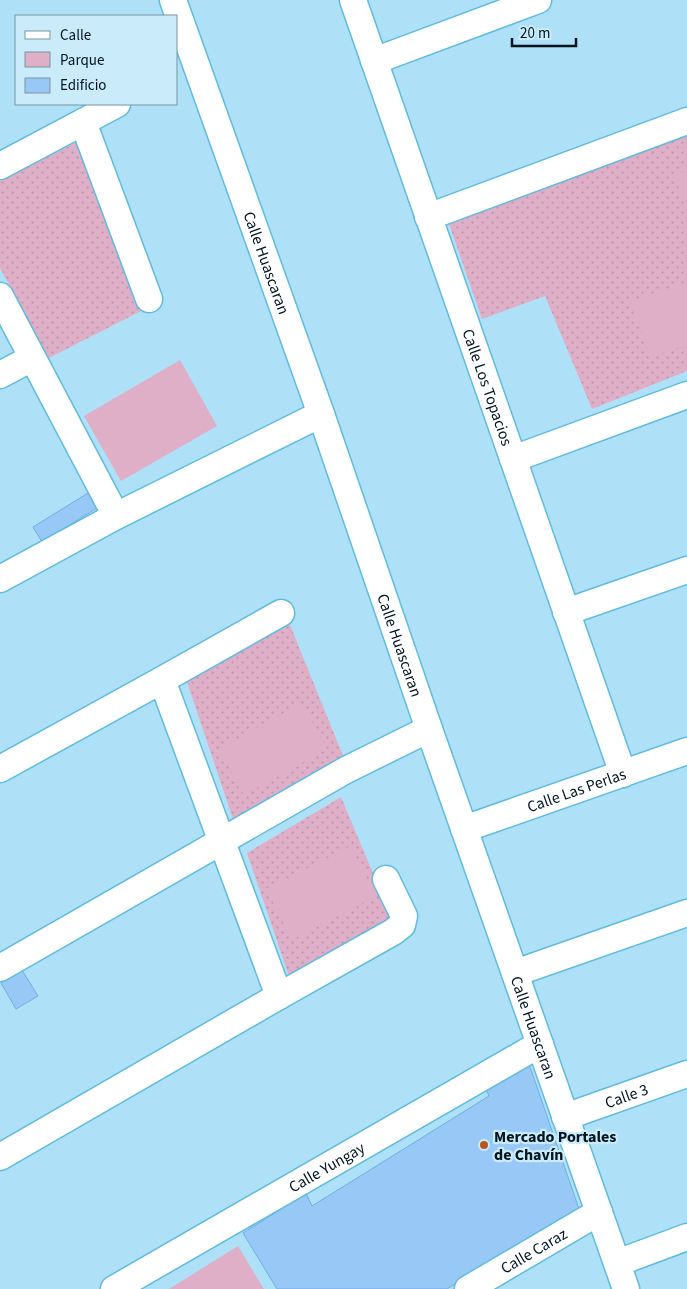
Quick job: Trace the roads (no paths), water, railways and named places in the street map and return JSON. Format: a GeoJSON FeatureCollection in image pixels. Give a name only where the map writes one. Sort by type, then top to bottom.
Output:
{"type":"FeatureCollection","features":[{"type":"Feature","properties":{"kind":"street","name":"Calle Huascaran"},"geometry":{"type":"LineString","coordinates":[[174,0],[177,15]]}},
{"type":"Feature","properties":{"kind":"street","name":"Calle Los Topacios"},"geometry":{"type":"LineString","coordinates":[[353,0],[623,774]]}},
{"type":"Feature","properties":{"kind":"street"},"geometry":{"type":"LineString","coordinates":[[374,61],[538,0]]}},
{"type":"Feature","properties":{"kind":"street","name":"Calle Huascaran"},"geometry":{"type":"LineString","coordinates":[[178,22],[186,67],[321,414],[464,829],[626,1289]]}},
{"type":"Feature","properties":{"kind":"street"},"geometry":{"type":"LineString","coordinates":[[0,166],[115,105]]}},
{"type":"Feature","properties":{"kind":"street"},"geometry":{"type":"LineString","coordinates":[[428,217],[687,121]]}},
{"type":"Feature","properties":{"kind":"street"},"geometry":{"type":"LineString","coordinates":[[83,122],[149,299]]}},
{"type":"Feature","properties":{"kind":"street"},"geometry":{"type":"LineString","coordinates":[[0,296],[116,516]]}},
{"type":"Feature","properties":{"kind":"street"},"geometry":{"type":"LineString","coordinates":[[0,375],[32,358]]}},
{"type":"Feature","properties":{"kind":"street"},"geometry":{"type":"LineString","coordinates":[[513,459],[687,395]]}},
{"type":"Feature","properties":{"kind":"street"},"geometry":{"type":"LineString","coordinates":[[0,579],[116,516],[321,414]]}},
{"type":"Feature","properties":{"kind":"street"},"geometry":{"type":"LineString","coordinates":[[566,612],[687,570]]}},
{"type":"Feature","properties":{"kind":"street"},"geometry":{"type":"LineString","coordinates":[[0,769],[280,613]]}},
{"type":"Feature","properties":{"kind":"street"},"geometry":{"type":"LineString","coordinates":[[162,680],[279,996]]}},
{"type":"Feature","properties":{"kind":"street"},"geometry":{"type":"LineString","coordinates":[[0,968],[346,770],[429,728]]}},
{"type":"Feature","properties":{"kind":"street","name":"Calle Las Perlas"},"geometry":{"type":"LineString","coordinates":[[464,829],[687,751]]}},
{"type":"Feature","properties":{"kind":"street"},"geometry":{"type":"LineString","coordinates":[[0,1157],[394,932],[402,925],[404,916],[386,879]]}},
{"type":"Feature","properties":{"kind":"street"},"geometry":{"type":"LineString","coordinates":[[515,973],[687,913]]}},
{"type":"Feature","properties":{"kind":"street","name":"Calle Yungay"},"geometry":{"type":"LineString","coordinates":[[114,1289],[540,1044]]}},
{"type":"Feature","properties":{"kind":"street","name":"Calle 3"},"geometry":{"type":"LineString","coordinates":[[565,1117],[687,1074]]}},
{"type":"Feature","properties":{"kind":"street","name":"Calle Caraz"},"geometry":{"type":"LineString","coordinates":[[468,1289],[599,1212]]}},
{"type":"Feature","properties":{"kind":"street"},"geometry":{"type":"LineString","coordinates":[[617,1264],[687,1237]]}},
{"type":"Feature","properties":{"kind":"place","name":"Mercado Portales de Chavín"},"geometry":{"type":"Point","coordinates":[484,1145]}}]}
